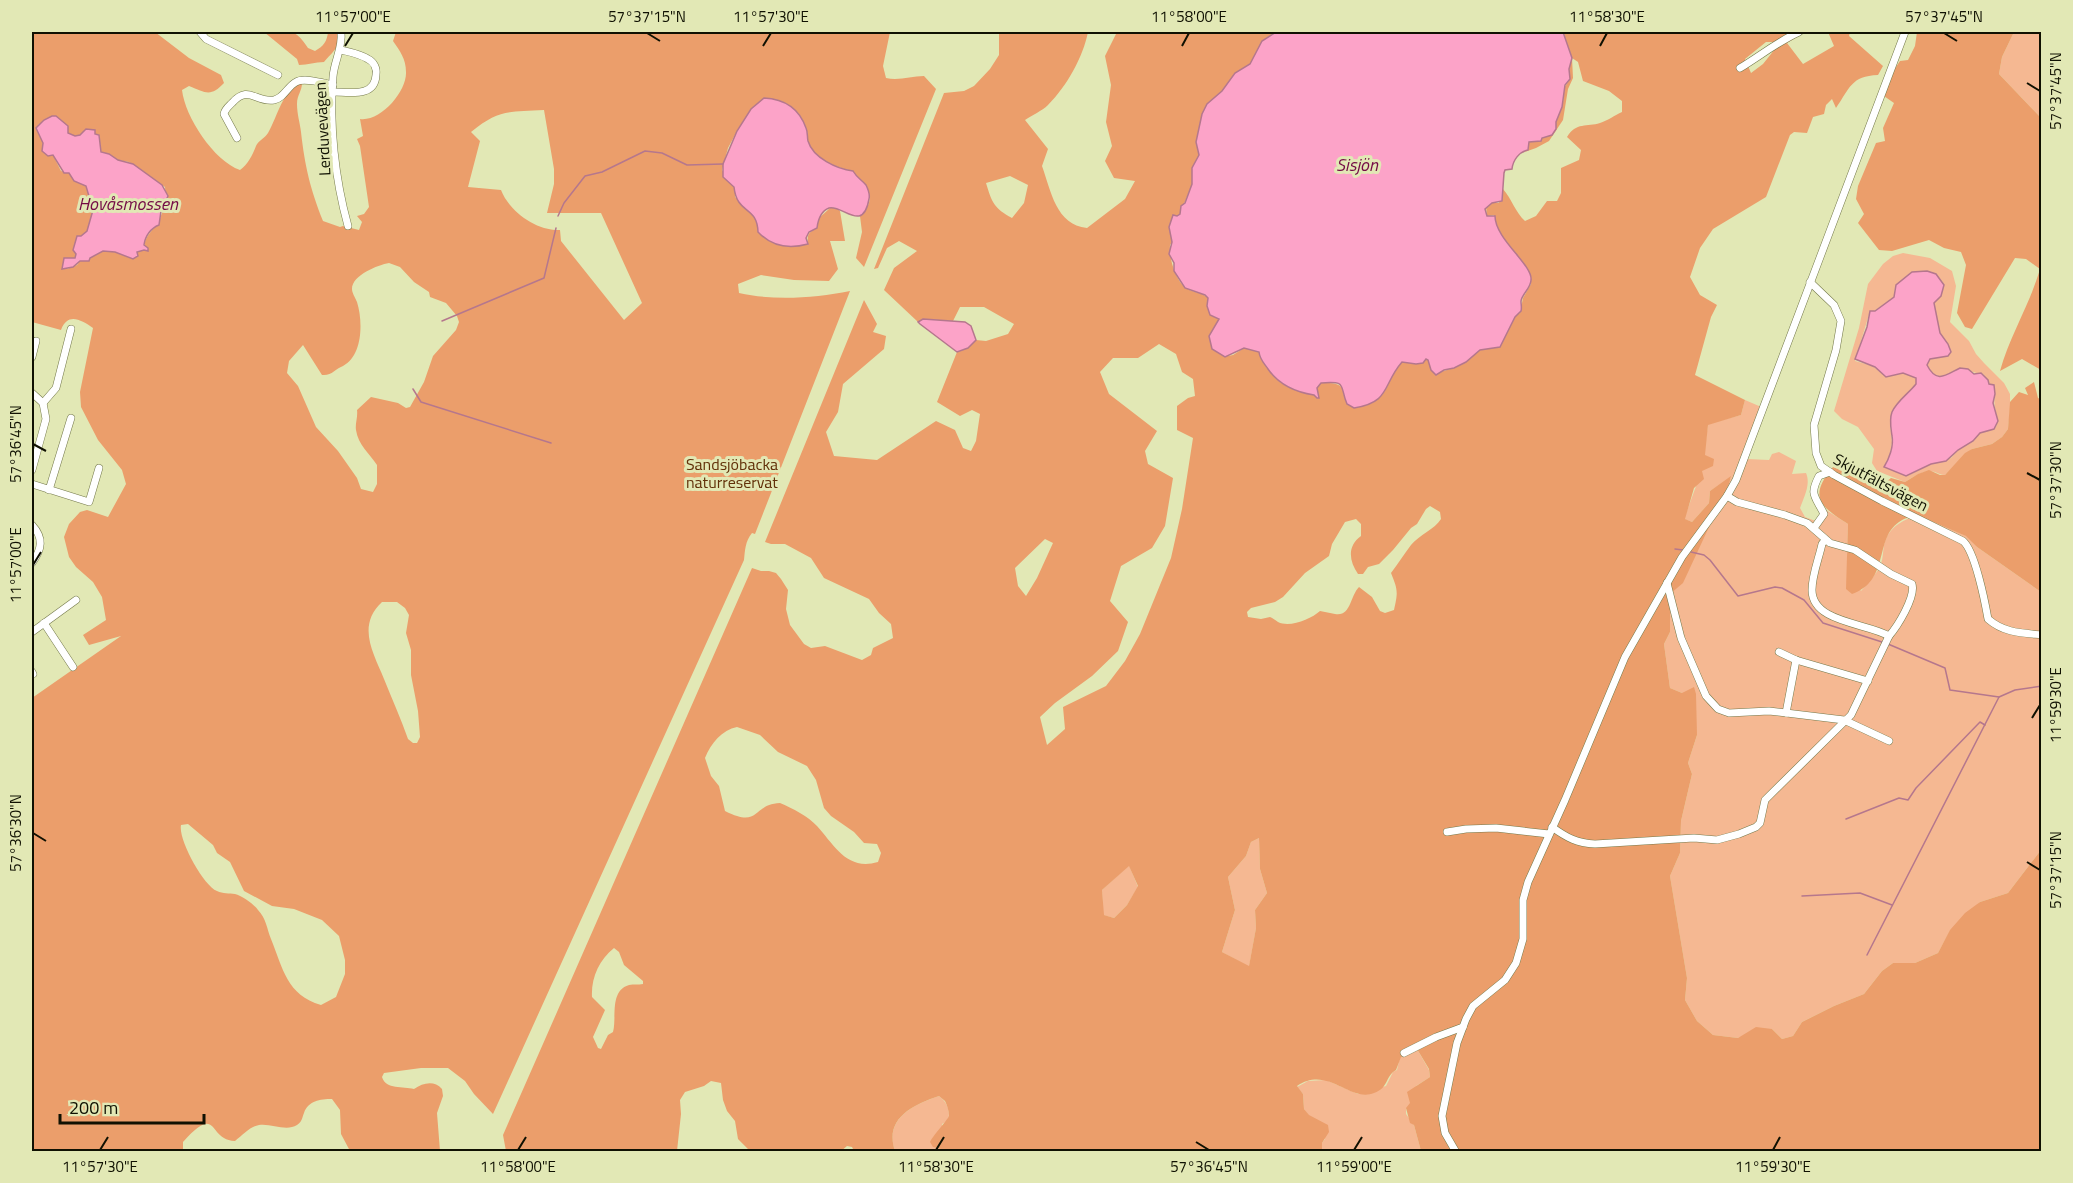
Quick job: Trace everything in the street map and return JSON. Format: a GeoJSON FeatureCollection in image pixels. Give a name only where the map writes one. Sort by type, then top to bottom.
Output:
{"type":"FeatureCollection","features":[{"type":"Feature","properties":{"kind":"street"},"geometry":{"type":"LineString","coordinates":[[200,32],[206,39],[278,75]]}},
{"type":"Feature","properties":{"kind":"street","name":"Lerduvevägen"},"geometry":{"type":"LineString","coordinates":[[341,32],[341,50],[334,70],[332,120],[338,177],[348,226]]}},
{"type":"Feature","properties":{"kind":"street"},"geometry":{"type":"LineString","coordinates":[[1456,1152],[1445,1133],[1442,1116],[1463,1028],[1473,1006],[1505,980],[1516,963],[1523,939],[1524,892],[1625,657],[1667,583],[1727,496],[1740,472],[1905,32]]}},
{"type":"Feature","properties":{"kind":"street"},"geometry":{"type":"LineString","coordinates":[[1740,68],[1767,48],[1795,33]]}},
{"type":"Feature","properties":{"kind":"street"},"geometry":{"type":"LineString","coordinates":[[237,138],[224,114],[241,94],[279,99],[292,85],[300,81],[365,92],[373,86],[376,69],[372,61],[341,50]]}},
{"type":"Feature","properties":{"kind":"street","name":"Skjutfältsvägen"},"geometry":{"type":"LineString","coordinates":[[1810,282],[1834,305],[1841,321],[1836,350],[1814,425],[1817,458],[1821,466],[1882,501],[1963,541],[1970,548],[1988,619],[2023,635],[2042,635]]}},
{"type":"Feature","properties":{"kind":"street"},"geometry":{"type":"LineString","coordinates":[[43,403],[56,388],[71,329]]}},
{"type":"Feature","properties":{"kind":"street"},"geometry":{"type":"LineString","coordinates":[[32,357],[36,341]]}},
{"type":"Feature","properties":{"kind":"street"},"geometry":{"type":"LineString","coordinates":[[32,393],[43,403],[46,412],[45,426],[32,470]]}},
{"type":"Feature","properties":{"kind":"street"},"geometry":{"type":"LineString","coordinates":[[49,490],[71,418]]}},
{"type":"Feature","properties":{"kind":"street"},"geometry":{"type":"LineString","coordinates":[[32,484],[89,502],[99,468]]}},
{"type":"Feature","properties":{"kind":"street"},"geometry":{"type":"LineString","coordinates":[[1814,528],[1824,514],[1813,492],[1819,476],[1830,472]]}},
{"type":"Feature","properties":{"kind":"street"},"geometry":{"type":"LineString","coordinates":[[1447,832],[1496,828],[1550,831],[1580,843],[1595,844],[1694,838],[1717,840],[1739,834],[1760,822],[1765,800],[1851,715],[1889,636],[1899,622],[1914,591],[1912,584],[1891,574],[1855,550],[1825,540],[1814,528],[1785,515],[1737,502],[1727,496]]}},
{"type":"Feature","properties":{"kind":"street"},"geometry":{"type":"LineString","coordinates":[[32,525],[40,536],[41,545],[32,563]]}},
{"type":"Feature","properties":{"kind":"street"},"geometry":{"type":"LineString","coordinates":[[1825,540],[1812,586],[1814,600],[1833,617],[1889,636]]}},
{"type":"Feature","properties":{"kind":"street"},"geometry":{"type":"LineString","coordinates":[[1667,583],[1681,638],[1700,685],[1712,704],[1729,713],[1786,713],[1844,720],[1889,741]]}},
{"type":"Feature","properties":{"kind":"street"},"geometry":{"type":"LineString","coordinates":[[32,632],[76,600]]}},
{"type":"Feature","properties":{"kind":"street"},"geometry":{"type":"LineString","coordinates":[[44,623],[74,667]]}},
{"type":"Feature","properties":{"kind":"street"},"geometry":{"type":"LineString","coordinates":[[1779,652],[1796,660],[1868,681]]}},
{"type":"Feature","properties":{"kind":"street"},"geometry":{"type":"LineString","coordinates":[[1786,713],[1796,660]]}},
{"type":"Feature","properties":{"kind":"street"},"geometry":{"type":"LineString","coordinates":[[1404,1053],[1436,1037],[1463,1028]]}},
{"type":"Feature","properties":{"kind":"shaded area"},"geometry":{"type":"Polygon","coordinates":[[[2014,32],[2041,32],[2041,118],[1999,74],[2002,57],[2014,32]]]}},
{"type":"Feature","properties":{"kind":"shaded area"},"geometry":{"type":"Polygon","coordinates":[[[1903,253],[1930,258],[1952,271],[1956,286],[1950,322],[2004,383],[2010,394],[2008,429],[2002,437],[1992,444],[1972,449],[1945,475],[1927,472],[1905,482],[1877,471],[1872,463],[1874,449],[1858,427],[1842,419],[1834,411],[1859,328],[1868,284],[1883,264],[1893,256],[1903,253]],[[1916,271],[1909,274],[1895,287],[1894,297],[1874,311],[1870,311],[1855,361],[1873,366],[1886,377],[1903,373],[1916,378],[1917,384],[1892,413],[1890,424],[1892,443],[1889,458],[1884,467],[1909,475],[1931,464],[1951,458],[1980,433],[1996,427],[1997,423],[1995,397],[1983,374],[1960,368],[1938,376],[1927,365],[1930,359],[1948,356],[1951,352],[1940,333],[1934,303],[1941,296],[1944,284],[1935,274],[1916,271]]]}},
{"type":"Feature","properties":{"kind":"shaded area"},"geometry":{"type":"Polygon","coordinates":[[[1745,400],[1766,409],[1747,459],[1769,460],[1772,454],[1779,452],[1796,461],[1792,474],[1806,473],[1808,482],[1800,508],[1805,517],[1818,522],[1826,510],[1848,524],[1847,567],[1861,591],[1879,568],[1886,539],[1892,529],[1917,515],[1967,536],[1977,547],[2041,592],[2041,850],[2008,893],[1980,902],[1950,931],[1938,953],[1915,963],[1893,963],[1882,971],[1864,994],[1802,1022],[1793,1036],[1782,1039],[1772,1029],[1738,1038],[1713,1035],[1697,1021],[1685,1000],[1687,978],[1670,876],[1680,853],[1681,821],[1692,774],[1688,763],[1697,735],[1682,693],[1670,688],[1664,644],[1670,632],[1670,594],[1715,512],[1731,477],[1710,491],[1709,503],[1692,522],[1684,519],[1702,470],[1708,424],[1741,415],[1745,400]]]}},
{"type":"Feature","properties":{"kind":"shaded area"},"geometry":{"type":"Polygon","coordinates":[[[1259,838],[1260,869],[1267,893],[1255,910],[1256,928],[1249,967],[1222,952],[1235,910],[1228,877],[1246,856],[1251,842],[1259,838]]]}},
{"type":"Feature","properties":{"kind":"shaded area"},"geometry":{"type":"Polygon","coordinates":[[[1129,865],[1138,887],[1127,905],[1114,918],[1103,915],[1102,890],[1129,865]]]}},
{"type":"Feature","properties":{"kind":"shaded area"},"geometry":{"type":"Polygon","coordinates":[[[1417,1049],[1429,1070],[1430,1077],[1416,1086],[1406,1114],[1414,1125],[1421,1151],[1322,1151],[1322,1143],[1325,1139],[1304,1109],[1303,1094],[1297,1087],[1308,1081],[1326,1080],[1358,1094],[1386,1086],[1393,1072],[1397,1070],[1400,1057],[1417,1049]]]}},
{"type":"Feature","properties":{"kind":"shaded area"},"geometry":{"type":"Polygon","coordinates":[[[939,1096],[949,1110],[948,1121],[942,1124],[942,1150],[949,1151],[895,1151],[893,1130],[897,1122],[910,1109],[939,1096]]]}},
{"type":"Feature","properties":{"kind":"green space","name":"Sandsjöbacka naturreservat"},"geometry":{"type":"Polygon","coordinates":[[[32,32],[155,32],[189,58],[221,75],[224,83],[212,92],[204,92],[189,86],[182,90],[184,101],[202,137],[220,158],[240,170],[250,160],[257,144],[268,133],[289,92],[302,83],[297,108],[304,156],[323,221],[359,230],[362,222],[357,216],[364,214],[369,207],[357,139],[363,136],[360,119],[376,116],[391,104],[402,88],[406,67],[393,41],[396,32],[890,32],[883,66],[886,78],[924,76],[936,89],[864,267],[856,258],[862,232],[860,216],[869,202],[868,192],[853,171],[833,165],[815,153],[808,141],[803,121],[795,110],[778,100],[764,98],[751,109],[728,148],[722,170],[735,187],[735,197],[754,216],[758,232],[782,245],[808,244],[809,234],[816,228],[818,219],[830,208],[837,208],[840,211],[845,241],[830,241],[838,269],[829,281],[794,280],[761,275],[738,284],[739,293],[795,298],[850,291],[755,534],[752,533],[748,540],[744,560],[493,1114],[465,1081],[448,1068],[421,1068],[384,1073],[382,1077],[387,1084],[395,1087],[414,1089],[432,1083],[442,1089],[443,1096],[437,1113],[440,1151],[350,1151],[341,1134],[340,1110],[332,1099],[311,1103],[300,1123],[293,1127],[259,1125],[249,1129],[235,1141],[226,1139],[208,1124],[202,1125],[183,1142],[183,1151],[32,1151],[32,698],[121,636],[89,645],[83,635],[106,620],[102,597],[93,582],[76,567],[69,557],[64,537],[69,524],[80,512],[87,510],[108,517],[126,484],[122,470],[98,440],[81,407],[80,392],[93,328],[75,319],[67,321],[61,330],[32,322],[32,32]],[[544,110],[497,115],[471,132],[480,141],[468,187],[501,190],[510,205],[524,218],[542,227],[560,230],[561,241],[624,320],[642,303],[601,213],[547,213],[554,184],[554,169],[544,110]],[[52,116],[38,125],[43,144],[53,155],[61,171],[69,173],[86,186],[93,210],[87,231],[81,236],[77,254],[67,269],[102,251],[115,252],[133,259],[137,252],[144,250],[147,237],[161,216],[165,187],[129,162],[118,160],[101,152],[99,135],[95,134],[95,131],[86,129],[80,135],[75,136],[68,133],[68,126],[52,116]],[[389,263],[372,268],[356,279],[353,284],[352,291],[359,310],[360,337],[350,361],[331,373],[322,375],[303,345],[289,361],[287,373],[298,386],[316,427],[338,451],[357,478],[361,489],[373,492],[377,484],[377,465],[357,435],[357,410],[371,397],[398,403],[406,408],[410,407],[424,382],[433,356],[456,330],[459,322],[446,303],[430,297],[429,292],[414,282],[400,267],[389,263]],[[382,602],[374,611],[370,621],[372,650],[408,739],[417,743],[420,737],[418,711],[411,675],[411,650],[406,633],[409,615],[405,608],[397,602],[382,602]],[[188,824],[181,825],[181,832],[193,861],[211,887],[219,892],[235,894],[248,900],[261,913],[283,970],[293,988],[310,1001],[321,1005],[336,997],[345,974],[345,960],[339,936],[322,920],[294,909],[272,906],[244,891],[230,862],[217,853],[213,845],[188,824]]]}},
{"type":"Feature","properties":{"kind":"green space"},"geometry":{"type":"Polygon","coordinates":[[[264,32],[294,33],[308,48],[315,51],[324,43],[328,32],[337,32],[338,42],[324,62],[299,65],[297,59],[264,32]]]}},
{"type":"Feature","properties":{"kind":"green space"},"geometry":{"type":"Polygon","coordinates":[[[999,32],[1088,32],[1078,61],[1062,89],[1046,107],[1025,120],[1048,149],[1042,166],[1056,205],[1068,221],[1087,228],[1125,199],[1135,181],[1114,178],[1105,161],[1112,146],[1106,122],[1111,85],[1105,56],[1117,32],[1276,32],[1262,41],[1250,64],[1235,73],[1222,91],[1207,104],[1202,114],[1196,142],[1199,155],[1192,168],[1192,184],[1180,214],[1173,215],[1169,227],[1172,262],[1182,284],[1189,290],[1208,298],[1207,306],[1210,315],[1219,319],[1209,336],[1212,349],[1228,356],[1244,348],[1260,352],[1272,375],[1282,384],[1317,398],[1319,397],[1317,388],[1321,383],[1339,385],[1354,408],[1366,405],[1380,397],[1402,362],[1416,364],[1423,363],[1425,359],[1429,360],[1431,370],[1440,372],[1466,362],[1480,350],[1500,347],[1515,316],[1520,313],[1523,298],[1531,284],[1528,269],[1502,236],[1494,215],[1487,216],[1486,206],[1499,203],[1503,189],[1525,221],[1536,216],[1547,201],[1557,201],[1561,193],[1561,168],[1579,160],[1581,150],[1567,137],[1570,132],[1578,127],[1603,122],[1622,112],[1622,101],[1609,91],[1583,81],[1578,62],[1572,58],[1563,32],[1805,32],[1787,43],[1803,64],[1834,46],[1828,32],[1850,32],[1849,36],[1883,66],[1878,75],[1862,78],[1852,84],[1836,108],[1832,99],[1826,105],[1824,114],[1813,117],[1807,133],[1794,132],[1790,135],[1766,197],[1713,229],[1700,248],[1690,277],[1700,295],[1717,305],[1711,317],[1695,375],[1745,400],[1741,415],[1708,425],[1705,455],[1714,459],[1713,466],[1702,471],[1704,479],[1694,488],[1685,519],[1692,522],[1709,503],[1710,491],[1731,476],[1683,583],[1670,594],[1670,632],[1664,644],[1670,688],[1682,693],[1694,687],[1696,694],[1697,735],[1688,763],[1692,774],[1681,821],[1680,853],[1670,876],[1687,978],[1685,1000],[1697,1021],[1713,1035],[1738,1038],[1756,1027],[1772,1029],[1782,1039],[1793,1036],[1802,1022],[1864,994],[1882,971],[1893,963],[1915,963],[1938,953],[1950,930],[1965,913],[1980,902],[2008,893],[2041,850],[2041,1151],[1421,1151],[1414,1125],[1410,1123],[1406,1108],[1410,1103],[1407,1092],[1430,1077],[1429,1069],[1417,1049],[1401,1057],[1396,1070],[1390,1075],[1385,1085],[1374,1093],[1365,1095],[1356,1093],[1319,1080],[1308,1081],[1297,1086],[1303,1094],[1304,1109],[1309,1115],[1328,1125],[1329,1132],[1322,1143],[1322,1151],[949,1151],[933,1147],[930,1142],[949,1115],[945,1101],[939,1096],[910,1109],[897,1122],[893,1130],[895,1151],[854,1151],[852,1147],[847,1146],[840,1152],[759,1151],[748,1149],[738,1139],[735,1121],[727,1111],[723,1100],[721,1083],[711,1081],[704,1086],[685,1092],[680,1100],[681,1114],[677,1151],[506,1151],[503,1135],[752,568],[776,573],[781,579],[788,590],[786,609],[790,625],[804,644],[811,648],[825,646],[862,660],[871,655],[873,648],[893,638],[891,624],[869,599],[824,578],[811,558],[785,544],[765,542],[864,300],[877,324],[873,332],[886,336],[884,349],[843,384],[838,412],[826,432],[834,456],[877,460],[936,421],[955,430],[963,448],[971,451],[976,441],[980,414],[972,410],[960,416],[937,402],[957,352],[968,348],[976,340],[986,341],[1008,334],[1014,324],[984,307],[960,307],[953,321],[923,319],[918,322],[884,290],[894,268],[917,251],[899,241],[887,248],[878,268],[874,269],[944,93],[964,91],[974,86],[999,55],[999,32]],[[1766,42],[1745,59],[1751,73],[1763,64],[1775,49],[1774,42],[1766,42]],[[1010,176],[986,183],[997,208],[1012,218],[1024,203],[1028,185],[1010,176]],[[1159,344],[1138,358],[1113,358],[1100,372],[1109,394],[1157,431],[1145,451],[1148,464],[1173,478],[1165,526],[1152,548],[1121,566],[1110,601],[1128,622],[1118,651],[1092,676],[1040,717],[1047,745],[1065,729],[1063,707],[1106,686],[1125,661],[1140,634],[1171,558],[1182,509],[1193,438],[1177,430],[1177,406],[1195,396],[1193,379],[1182,372],[1176,354],[1159,344]],[[1430,506],[1417,524],[1379,564],[1368,567],[1363,574],[1358,574],[1351,554],[1353,544],[1361,536],[1361,524],[1356,519],[1345,522],[1332,544],[1329,556],[1305,573],[1283,597],[1275,602],[1251,608],[1247,612],[1248,617],[1261,619],[1270,617],[1283,624],[1288,624],[1306,620],[1320,611],[1340,614],[1347,609],[1359,587],[1372,597],[1380,611],[1385,613],[1394,610],[1397,591],[1391,573],[1414,541],[1438,523],[1441,519],[1440,512],[1430,506]],[[1045,539],[1015,568],[1018,586],[1026,596],[1053,543],[1045,539]],[[737,727],[722,734],[710,747],[705,758],[711,776],[719,786],[725,811],[737,816],[751,817],[771,804],[780,803],[810,819],[836,849],[850,860],[867,864],[878,862],[881,853],[877,844],[864,843],[824,808],[816,780],[807,766],[778,752],[760,735],[737,727]],[[1259,838],[1251,842],[1246,856],[1228,877],[1235,910],[1222,952],[1249,966],[1256,928],[1255,910],[1267,893],[1260,869],[1259,838]],[[1129,866],[1102,890],[1104,915],[1114,918],[1127,905],[1138,886],[1129,866]],[[614,948],[600,964],[593,983],[592,997],[605,1010],[593,1037],[598,1048],[601,1049],[608,1035],[613,1032],[615,1005],[619,993],[629,985],[643,984],[643,981],[624,965],[619,952],[614,948]]]}},
{"type":"Feature","properties":{"kind":"green space"},"geometry":{"type":"Polygon","coordinates":[[[1917,32],[2014,32],[2002,57],[1999,74],[2041,118],[2041,370],[2022,359],[2000,371],[2040,269],[2026,259],[2015,258],[1972,329],[1965,327],[1957,313],[1966,265],[1961,252],[1944,248],[1929,240],[1892,251],[1879,250],[1858,223],[1864,214],[1856,199],[1858,186],[1876,143],[1885,141],[1883,128],[1894,103],[1881,94],[1900,61],[1908,60],[1915,46],[1917,32]]]}},
{"type":"Feature","properties":{"kind":"green space"},"geometry":{"type":"Polygon","coordinates":[[[1572,58],[1573,78],[1568,89],[1563,120],[1549,141],[1536,148],[1519,154],[1526,151],[1529,142],[1541,141],[1556,129],[1556,122],[1563,103],[1564,88],[1570,79],[1569,69],[1572,58]]]}},
{"type":"Feature","properties":{"kind":"green space"},"geometry":{"type":"Polygon","coordinates":[[[2034,382],[2038,398],[2042,400],[2041,592],[1977,547],[1966,536],[1917,515],[1901,521],[1891,529],[1872,580],[1864,588],[1852,594],[1846,589],[1848,524],[1824,506],[1819,493],[1825,477],[1833,467],[1881,486],[1891,478],[1905,482],[1929,470],[1945,475],[1965,453],[1992,444],[2002,437],[2008,429],[2010,402],[2019,392],[2028,395],[2025,388],[2034,382]]]}},
{"type":"Feature","properties":{"kind":"water","name":"Sisjön"},"geometry":{"type":"Polygon","coordinates":[[[1276,32],[1563,32],[1572,58],[1569,69],[1570,79],[1565,85],[1556,129],[1552,135],[1542,138],[1541,141],[1529,142],[1528,150],[1517,157],[1512,169],[1505,170],[1502,201],[1492,203],[1485,209],[1487,216],[1495,216],[1501,234],[1526,267],[1531,280],[1521,301],[1521,311],[1515,317],[1500,347],[1480,350],[1466,362],[1436,375],[1426,359],[1423,363],[1416,364],[1402,362],[1380,397],[1374,402],[1354,408],[1347,404],[1339,384],[1321,383],[1317,388],[1319,398],[1317,398],[1288,387],[1277,379],[1262,361],[1259,352],[1244,348],[1225,357],[1212,349],[1209,336],[1219,319],[1210,315],[1207,306],[1208,298],[1185,288],[1174,271],[1174,263],[1169,254],[1172,242],[1169,227],[1173,215],[1180,214],[1181,206],[1185,203],[1192,184],[1192,168],[1199,155],[1196,142],[1202,114],[1207,104],[1222,91],[1235,73],[1250,64],[1262,41],[1276,32]]]}},
{"type":"Feature","properties":{"kind":"water"},"geometry":{"type":"Polygon","coordinates":[[[764,98],[778,100],[795,110],[803,121],[808,141],[815,153],[833,165],[853,171],[866,185],[869,199],[862,215],[852,215],[834,208],[826,209],[820,216],[817,228],[809,232],[806,238],[808,244],[782,246],[769,241],[758,232],[757,223],[751,213],[739,202],[734,187],[723,177],[723,164],[737,131],[751,109],[764,98]]]}},
{"type":"Feature","properties":{"kind":"water","name":"Hovåsmossen"},"geometry":{"type":"Polygon","coordinates":[[[52,116],[56,116],[68,126],[68,133],[75,136],[80,135],[86,129],[95,130],[95,134],[99,135],[101,152],[133,164],[162,185],[168,196],[161,211],[159,225],[151,230],[146,238],[144,245],[148,251],[137,252],[138,256],[133,259],[115,252],[103,251],[90,258],[89,261],[80,261],[73,267],[62,269],[64,258],[75,258],[76,254],[73,250],[77,236],[87,231],[93,210],[86,186],[74,181],[69,173],[64,173],[53,155],[48,156],[42,151],[43,143],[36,128],[52,116]]]}},
{"type":"Feature","properties":{"kind":"water"},"geometry":{"type":"Polygon","coordinates":[[[1927,271],[1936,274],[1944,285],[1941,296],[1934,303],[1940,333],[1951,352],[1948,356],[1930,359],[1927,365],[1938,376],[1960,368],[1968,369],[1974,374],[1981,373],[1989,384],[1994,385],[1993,403],[1998,421],[1994,429],[1980,433],[1946,461],[1931,464],[1906,476],[1884,467],[1892,444],[1890,421],[1892,412],[1916,384],[1916,378],[1903,373],[1886,377],[1875,367],[1855,359],[1867,327],[1870,311],[1875,311],[1894,297],[1896,285],[1912,272],[1927,271]]]}},
{"type":"Feature","properties":{"kind":"water"},"geometry":{"type":"Polygon","coordinates":[[[923,319],[965,322],[971,326],[976,340],[968,348],[957,352],[918,322],[923,319]]]}},
{"type":"Feature","properties":{"kind":"waterway"},"geometry":{"type":"LineString","coordinates":[[558,216],[564,203],[585,176],[602,172],[645,151],[662,153],[687,165],[723,164]]}},
{"type":"Feature","properties":{"kind":"waterway"},"geometry":{"type":"LineString","coordinates":[[442,321],[544,278],[556,228]]}},
{"type":"Feature","properties":{"kind":"waterway"},"geometry":{"type":"LineString","coordinates":[[413,389],[421,402],[551,443]]}},
{"type":"Feature","properties":{"kind":"waterway"},"geometry":{"type":"LineString","coordinates":[[1675,549],[1683,550]]}},
{"type":"Feature","properties":{"kind":"waterway"},"geometry":{"type":"LineString","coordinates":[[1691,552],[1704,555],[1710,560],[1738,596],[1775,587],[1782,588],[1804,600],[1823,623],[1882,642]]}},
{"type":"Feature","properties":{"kind":"waterway"},"geometry":{"type":"LineString","coordinates":[[1888,644],[1945,668],[1950,690],[1999,697]]}},
{"type":"Feature","properties":{"kind":"waterway"},"geometry":{"type":"LineString","coordinates":[[1867,955],[1999,697],[2015,690],[2042,686]]}},
{"type":"Feature","properties":{"kind":"waterway"},"geometry":{"type":"LineString","coordinates":[[1846,819],[1899,798],[1908,800],[1916,788],[1980,722],[1985,725]]}},
{"type":"Feature","properties":{"kind":"waterway"},"geometry":{"type":"LineString","coordinates":[[1802,896],[1860,893],[1892,905]]}}]}
